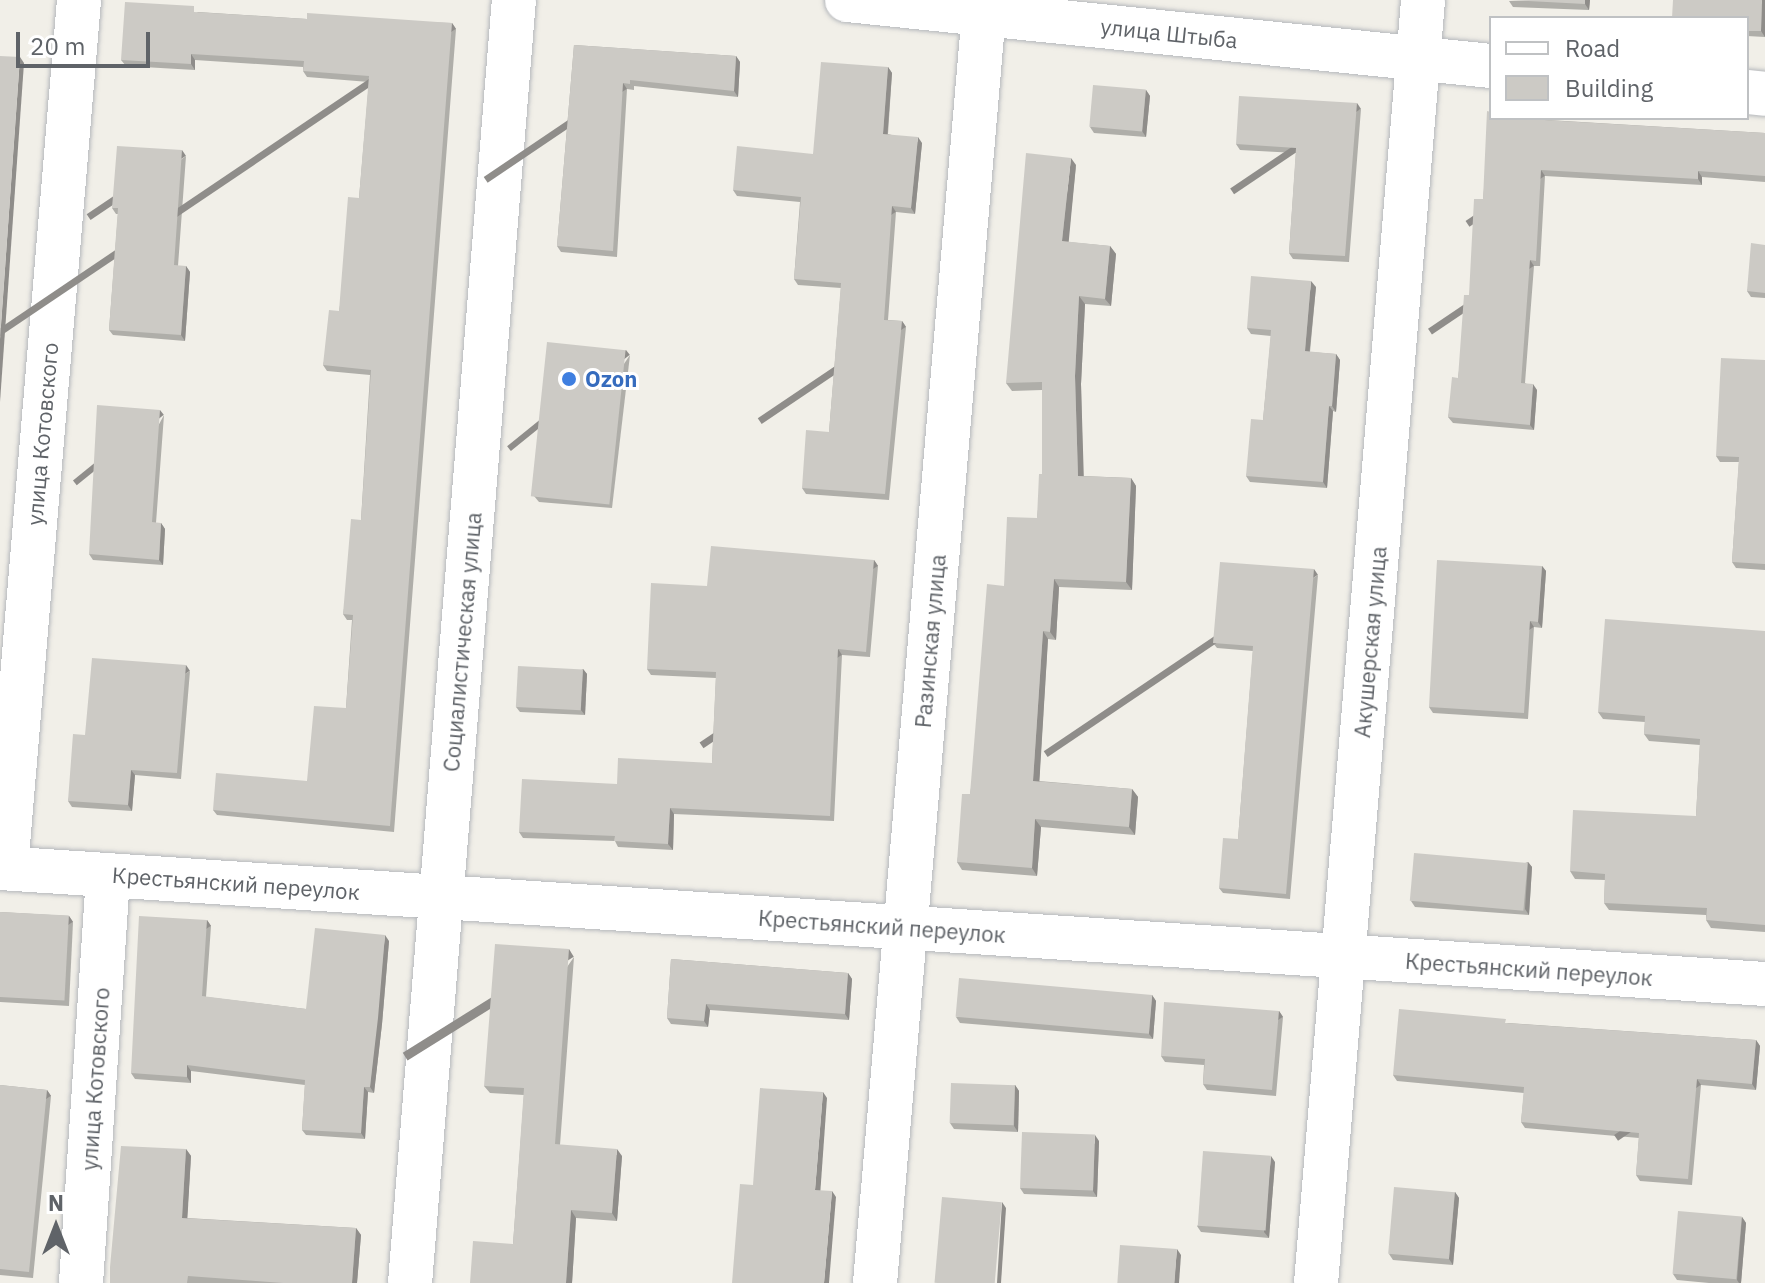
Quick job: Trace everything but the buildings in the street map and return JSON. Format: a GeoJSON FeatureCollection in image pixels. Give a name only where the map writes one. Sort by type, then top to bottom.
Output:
{"type":"FeatureCollection","features":[{"type":"Feature","properties":{"kind":"street","name":"улица Котовского"},"geometry":{"type":"LineString","coordinates":[[3,868],[79,0]]}},
{"type":"Feature","properties":{"kind":"street","name":"Социалистическая улица"},"geometry":{"type":"LineString","coordinates":[[410,1283],[514,0]]}},
{"type":"Feature","properties":{"kind":"street","name":"улица Штыба"},"geometry":{"type":"LineString","coordinates":[[847,0],[984,7],[1489,66]]}},
{"type":"Feature","properties":{"kind":"street","name":"Акушерская улица"},"geometry":{"type":"LineString","coordinates":[[1316,1283],[1423,0]]}},
{"type":"Feature","properties":{"kind":"street","name":"Разинская улица"},"geometry":{"type":"LineString","coordinates":[[875,1283],[984,7]]}},
{"type":"Feature","properties":{"kind":"street","name":"Крестьянский переулок"},"geometry":{"type":"LineString","coordinates":[[3,868],[1765,984]]}},
{"type":"Feature","properties":{"kind":"street","name":"улица Котовского"},"geometry":{"type":"LineString","coordinates":[[81,1283],[108,875]]}},
{"type":"Feature","properties":{"kind":"place","name":"Ozon"},"geometry":{"type":"Point","coordinates":[569,379]}}]}
